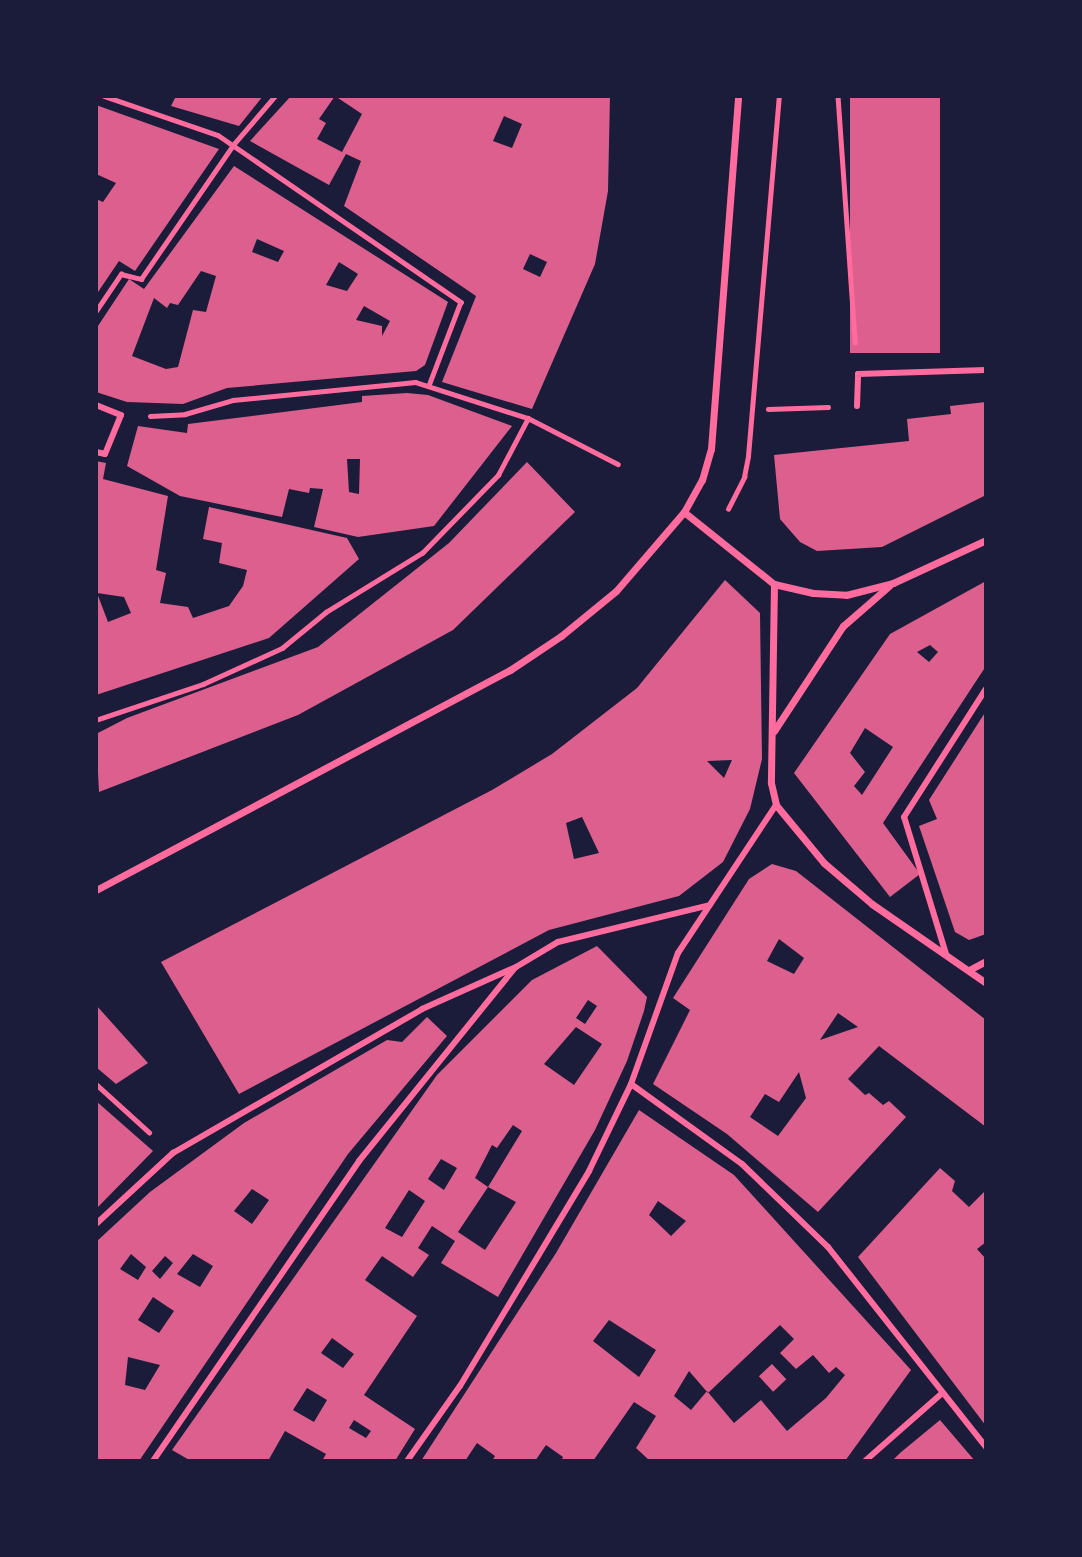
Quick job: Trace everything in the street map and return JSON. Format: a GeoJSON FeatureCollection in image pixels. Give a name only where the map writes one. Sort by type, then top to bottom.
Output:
{"type":"FeatureCollection","features":[{"type":"Feature","properties":{"kind":"street"},"geometry":{"type":"LineString","coordinates":[[96,890],[510,670],[561,636],[616,591],[684,512],[702,480],[711,449],[738,96]]}},
{"type":"Feature","properties":{"kind":"street"},"geometry":{"type":"LineString","coordinates":[[857,406],[858,374],[986,370]]}},
{"type":"Feature","properties":{"kind":"street"},"geometry":{"type":"LineString","coordinates":[[96,405],[121,415],[106,454],[96,452]]}},
{"type":"Feature","properties":{"kind":"street"},"geometry":{"type":"LineString","coordinates":[[684,512],[774,584],[846,594],[892,583],[986,540]]}},
{"type":"Feature","properties":{"kind":"street"},"geometry":{"type":"LineString","coordinates":[[774,732],[843,626],[892,583]]}},
{"type":"Feature","properties":{"kind":"street"},"geometry":{"type":"LineString","coordinates":[[774,584],[774,732],[771,783],[776,805],[824,863],[872,904],[986,983]]}},
{"type":"Feature","properties":{"kind":"street"},"geometry":{"type":"LineString","coordinates":[[946,954],[904,817],[986,688]]}},
{"type":"Feature","properties":{"kind":"street"},"geometry":{"type":"LineString","coordinates":[[407,1461],[460,1386],[582,1183],[631,1084],[678,953],[776,805]]}},
{"type":"Feature","properties":{"kind":"street"},"geometry":{"type":"LineString","coordinates":[[96,1224],[173,1153],[422,1009],[516,967],[558,942],[710,905]]}},
{"type":"Feature","properties":{"kind":"street"},"geometry":{"type":"LineString","coordinates":[[969,970],[986,961]]}},
{"type":"Feature","properties":{"kind":"street"},"geometry":{"type":"LineString","coordinates":[[153,1461],[359,1161],[516,967]]}},
{"type":"Feature","properties":{"kind":"street"},"geometry":{"type":"LineString","coordinates":[[631,1084],[742,1164],[828,1247],[986,1447]]}},
{"type":"Feature","properties":{"kind":"street"},"geometry":{"type":"LineString","coordinates":[[864,1461],[942,1394]]}},
{"type":"Feature","properties":{"kind":"path"},"geometry":{"type":"LineString","coordinates":[[104,96],[218,135],[461,302],[429,386]]}},
{"type":"Feature","properties":{"kind":"path"},"geometry":{"type":"LineString","coordinates":[[96,311],[121,274],[141,279],[233,145],[275,96]]}},
{"type":"Feature","properties":{"kind":"path"},"geometry":{"type":"LineString","coordinates":[[710,534],[735,500],[748,456],[779,96]]}},
{"type":"Feature","properties":{"kind":"path"},"geometry":{"type":"LineString","coordinates":[[838,96],[858,374]]}},
{"type":"Feature","properties":{"kind":"path"},"geometry":{"type":"LineString","coordinates":[[121,415],[185,414],[233,400],[415,382],[528,418],[618,464]]}},
{"type":"Feature","properties":{"kind":"path"},"geometry":{"type":"LineString","coordinates":[[768,409],[857,406]]}},
{"type":"Feature","properties":{"kind":"path"},"geometry":{"type":"LineString","coordinates":[[96,720],[203,684],[282,648],[326,612],[422,553],[498,475],[528,418]]}},
{"type":"Feature","properties":{"kind":"path"},"geometry":{"type":"LineString","coordinates":[[96,1084],[173,1153]]}},
{"type":"Feature","properties":{"kind":"building"},"geometry":{"type":"Polygon","coordinates":[[[176,96],[263,96],[239,126],[171,106],[176,96]]]}},
{"type":"Feature","properties":{"kind":"building"},"geometry":{"type":"Polygon","coordinates":[[[291,96],[335,96],[610,96],[608,191],[595,264],[532,409],[442,382],[476,296],[344,206],[361,161],[346,154],[329,185],[250,141],[291,96]],[[335,96],[319,119],[326,123],[317,139],[342,152],[362,114],[335,96]],[[504,116],[493,141],[512,148],[522,124],[504,116]],[[530,254],[523,269],[540,277],[547,262],[530,254]]]}},
{"type":"Feature","properties":{"kind":"building"},"geometry":{"type":"Polygon","coordinates":[[[850,96],[940,96],[940,353],[850,353],[850,96]]]}},
{"type":"Feature","properties":{"kind":"building"},"geometry":{"type":"Polygon","coordinates":[[[96,105],[219,149],[135,271],[119,261],[96,295],[96,199],[103,202],[116,183],[96,174],[96,105]]]}},
{"type":"Feature","properties":{"kind":"building"},"geometry":{"type":"Polygon","coordinates":[[[234,166],[448,302],[425,365],[416,371],[227,388],[183,404],[127,402],[96,392],[96,329],[129,279],[144,289],[234,166]],[[257,239],[252,252],[278,262],[284,251],[257,239]],[[339,262],[326,285],[347,291],[358,274],[339,262]],[[201,271],[178,305],[170,303],[167,308],[154,298],[132,356],[166,369],[178,367],[193,310],[206,312],[216,276],[201,271]],[[364,306],[356,320],[382,326],[382,336],[390,321],[364,306]]]}},
{"type":"Feature","properties":{"kind":"building"},"geometry":{"type":"Polygon","coordinates":[[[407,393],[428,395],[512,426],[434,526],[358,537],[314,527],[323,489],[310,488],[309,493],[289,489],[282,517],[180,496],[127,466],[138,426],[187,433],[188,424],[362,402],[362,396],[407,393]],[[347,459],[349,492],[359,494],[360,459],[347,459]]]}},
{"type":"Feature","properties":{"kind":"building"},"geometry":{"type":"Polygon","coordinates":[[[986,402],[986,495],[882,547],[817,551],[800,542],[780,519],[774,455],[909,441],[907,419],[951,414],[950,406],[986,402]]]}},
{"type":"Feature","properties":{"kind":"building"},"geometry":{"type":"Polygon","coordinates":[[[96,461],[106,463],[103,479],[168,496],[156,570],[166,573],[160,603],[188,607],[193,618],[229,606],[243,586],[247,570],[219,563],[222,543],[203,539],[209,507],[347,538],[359,559],[269,638],[96,695],[96,461]],[[97,593],[108,622],[131,613],[124,597],[97,593]]]}},
{"type":"Feature","properties":{"kind":"building"},"geometry":{"type":"Polygon","coordinates":[[[527,462],[575,512],[453,630],[298,715],[99,792],[96,734],[127,718],[318,647],[449,543],[527,462]]]}},
{"type":"Feature","properties":{"kind":"building"},"geometry":{"type":"Polygon","coordinates":[[[725,580],[760,613],[762,759],[750,809],[723,862],[679,896],[549,930],[239,1094],[161,962],[492,790],[552,754],[637,688],[725,580]],[[732,760],[707,761],[724,778],[732,760]],[[582,817],[566,823],[574,859],[599,853],[582,817]]]}},
{"type":"Feature","properties":{"kind":"building"},"geometry":{"type":"Polygon","coordinates":[[[986,581],[986,666],[883,823],[920,874],[890,897],[794,773],[890,634],[986,581]],[[930,645],[917,652],[929,662],[938,652],[930,645]],[[865,728],[850,753],[865,772],[854,786],[862,795],[893,747],[865,728]]]}},
{"type":"Feature","properties":{"kind":"building"},"geometry":{"type":"Polygon","coordinates":[[[986,711],[986,934],[969,940],[955,932],[919,826],[937,819],[929,800],[986,711]]]}},
{"type":"Feature","properties":{"kind":"building"},"geometry":{"type":"Polygon","coordinates":[[[772,864],[796,871],[986,1020],[986,1127],[879,1046],[848,1079],[865,1095],[869,1093],[883,1105],[889,1101],[906,1117],[818,1212],[727,1134],[653,1084],[690,1010],[673,998],[749,879],[772,864]],[[779,939],[767,961],[794,974],[804,958],[779,939]],[[838,1013],[820,1040],[858,1027],[838,1013]],[[799,1072],[779,1102],[765,1094],[750,1117],[778,1136],[806,1098],[799,1072]]]}},
{"type":"Feature","properties":{"kind":"building"},"geometry":{"type":"Polygon","coordinates":[[[597,946],[647,997],[627,1061],[595,1130],[498,1297],[441,1263],[455,1241],[432,1226],[418,1248],[429,1255],[413,1277],[382,1256],[365,1280],[417,1316],[364,1395],[415,1429],[395,1461],[322,1461],[326,1454],[285,1431],[268,1461],[191,1461],[172,1450],[437,1075],[532,980],[597,946]],[[588,1000],[576,1018],[585,1024],[597,1006],[588,1000]],[[576,1027],[544,1064],[574,1085],[602,1044],[576,1027]],[[513,1125],[497,1148],[492,1145],[475,1178],[488,1187],[522,1131],[513,1125]],[[441,1159],[428,1179],[444,1190],[457,1168],[441,1159]],[[488,1187],[458,1232],[485,1250],[516,1202],[488,1187]],[[409,1190],[385,1228],[402,1237],[425,1201],[409,1190]],[[332,1338],[321,1353],[343,1368],[354,1354],[332,1338]],[[307,1388],[293,1410],[314,1422],[327,1400],[307,1388]],[[354,1420],[349,1428],[366,1438],[371,1431],[354,1420]]]}},
{"type":"Feature","properties":{"kind":"building"},"geometry":{"type":"Polygon","coordinates":[[[96,1005],[148,1063],[116,1084],[96,1067],[96,1005]]]}},
{"type":"Feature","properties":{"kind":"building"},"geometry":{"type":"Polygon","coordinates":[[[427,1017],[447,1036],[348,1154],[139,1461],[96,1461],[96,1242],[150,1192],[244,1123],[387,1040],[402,1042],[427,1017]],[[252,1189],[234,1211],[252,1224],[269,1200],[252,1189]],[[131,1254],[120,1269],[138,1280],[146,1267],[131,1254]],[[193,1254],[177,1274],[200,1287],[213,1266],[193,1254]],[[165,1256],[152,1271],[160,1279],[173,1263],[165,1256]],[[153,1297],[138,1320],[159,1333],[174,1311],[153,1297]],[[128,1357],[125,1385],[145,1390],[160,1365],[128,1357]]]}},
{"type":"Feature","properties":{"kind":"building"},"geometry":{"type":"Polygon","coordinates":[[[96,1101],[153,1151],[96,1209],[96,1101]]]}},
{"type":"Feature","properties":{"kind":"building"},"geometry":{"type":"Polygon","coordinates":[[[639,1110],[734,1175],[911,1370],[845,1461],[650,1461],[636,1448],[656,1416],[634,1402],[593,1461],[561,1461],[563,1457],[546,1445],[535,1461],[492,1461],[495,1456],[477,1443],[465,1461],[421,1461],[556,1253],[639,1110]],[[658,1201],[649,1215],[671,1236],[686,1221],[658,1201]],[[609,1320],[593,1341],[639,1377],[656,1350],[609,1320]],[[780,1325],[708,1393],[734,1423],[761,1400],[787,1431],[826,1398],[845,1375],[836,1367],[829,1373],[813,1355],[796,1369],[780,1353],[794,1339],[780,1325]],[[689,1371],[674,1396],[691,1410],[707,1391],[689,1371]]]}},
{"type":"Feature","properties":{"kind":"building"},"geometry":{"type":"Polygon","coordinates":[[[940,1168],[955,1181],[952,1191],[969,1207],[986,1190],[986,1242],[977,1249],[986,1259],[986,1426],[858,1257],[940,1168]]]}},
{"type":"Feature","properties":{"kind":"building"},"geometry":{"type":"Polygon","coordinates":[[[772,1364],[786,1379],[773,1392],[759,1376],[772,1364]]]}},
{"type":"Feature","properties":{"kind":"building"},"geometry":{"type":"Polygon","coordinates":[[[940,1420],[975,1461],[892,1461],[900,1453],[940,1420]]]}}]}
